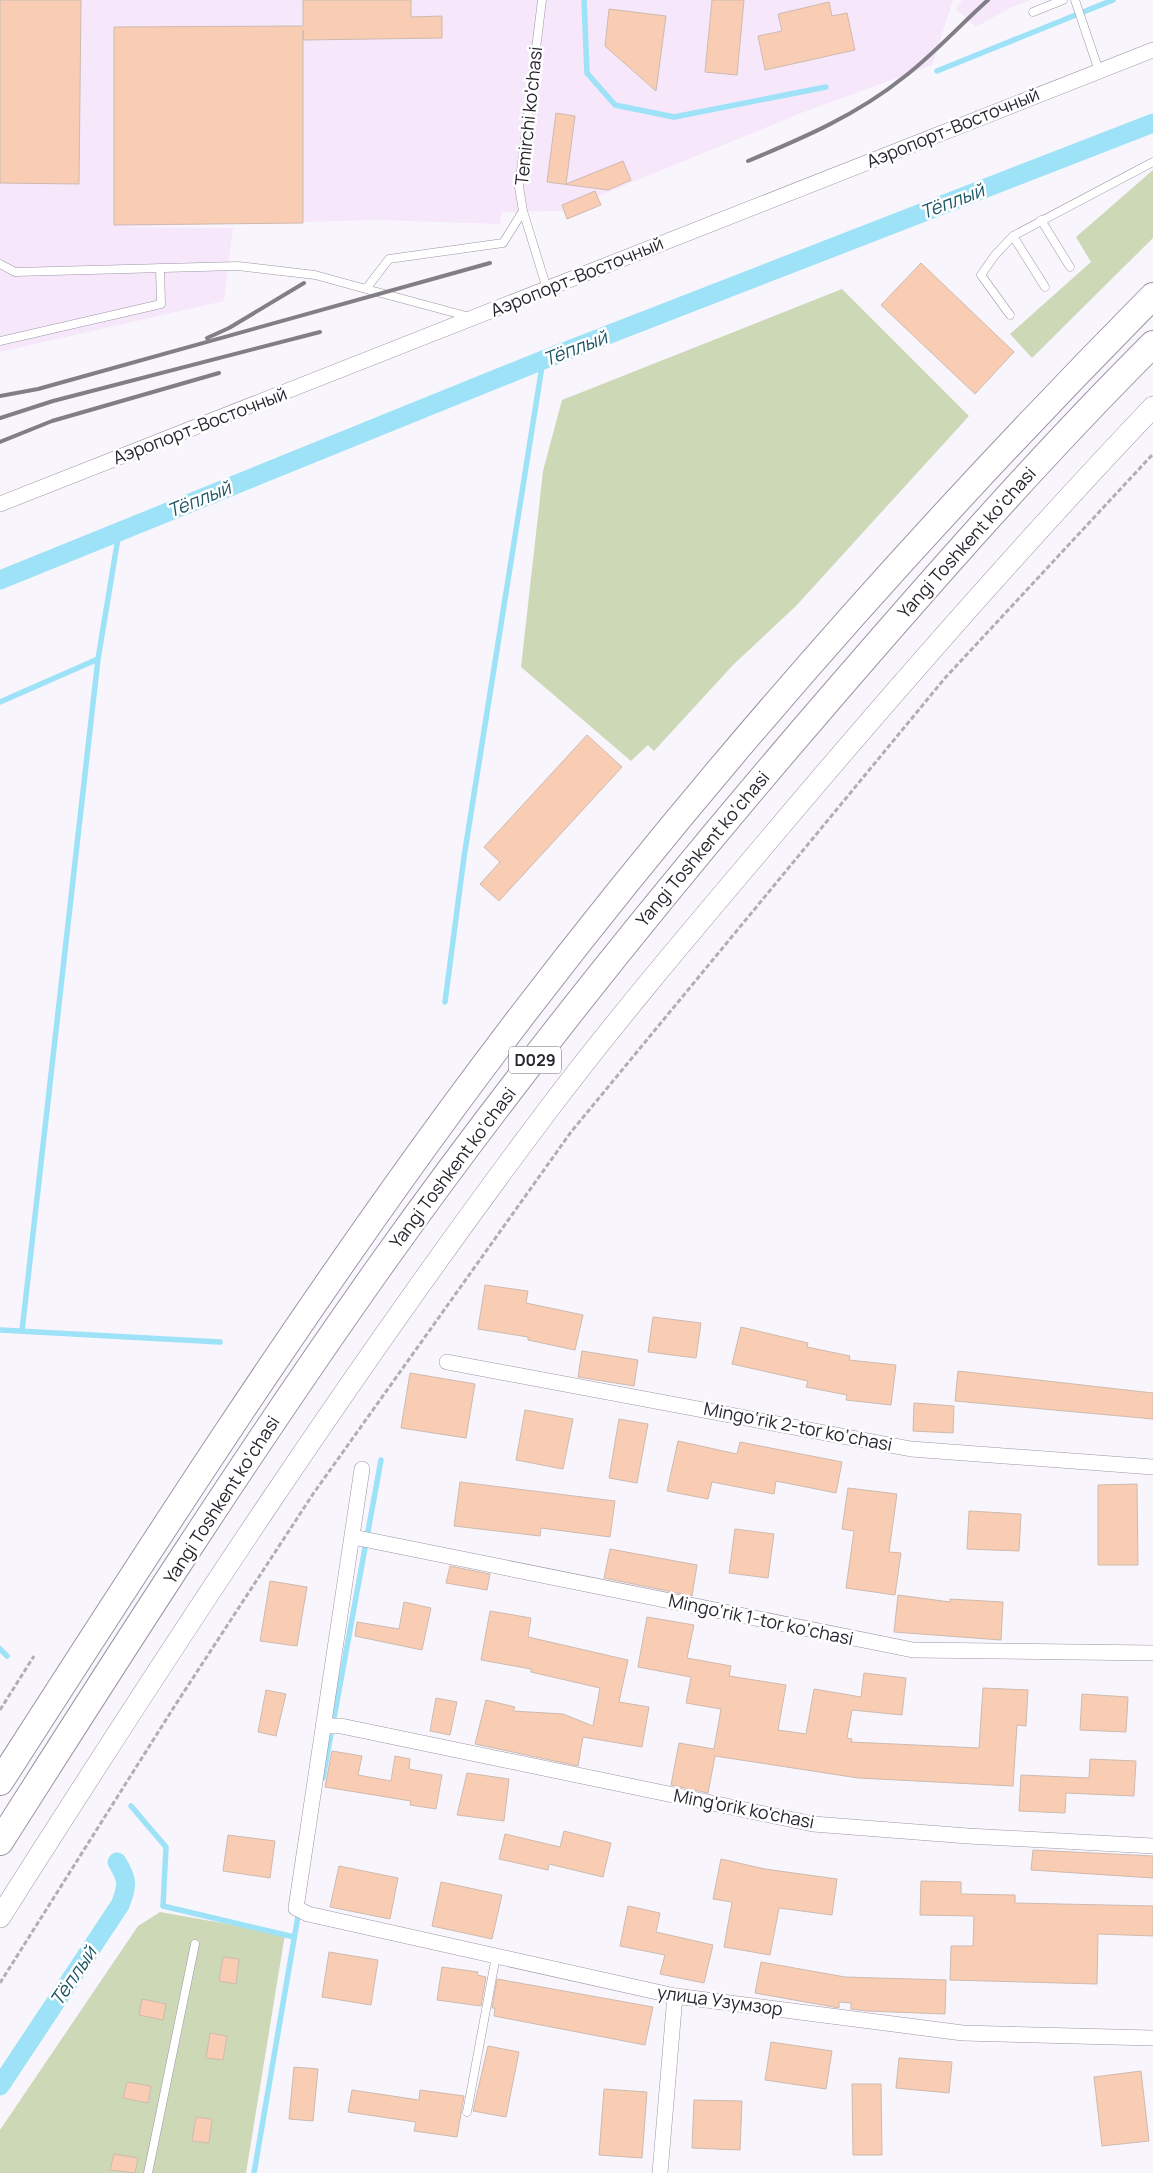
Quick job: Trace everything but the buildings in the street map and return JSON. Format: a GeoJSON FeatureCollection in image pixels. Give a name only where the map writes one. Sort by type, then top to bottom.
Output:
{"type":"FeatureCollection","features":[{"type":"Feature","properties":{"kind":"highway","name":"Yangi Toshkent ko‘chasi"},"geometry":{"type":"LineString","coordinates":[[0,1782],[172,1514],[276,1358],[456,1104],[544,989],[639,868],[855,616],[1024,431],[1153,296]]}},
{"type":"Feature","properties":{"kind":"highway","name":"Yangi Toshkent ko‘chasi"},"geometry":{"type":"LineString","coordinates":[[0,1842],[287,1400],[459,1158],[658,901],[752,789],[965,543],[1153,344]]}},
{"type":"Feature","properties":{"kind":"main road"},"geometry":{"type":"LineString","coordinates":[[0,1917],[269,1501],[407,1303],[550,1107],[703,918],[859,733],[1018,552],[1153,407]]}},
{"type":"Feature","properties":{"kind":"street","name":"Аэропорт-Восточный"},"geometry":{"type":"LineString","coordinates":[[0,504],[1153,50]]}},
{"type":"Feature","properties":{"kind":"street","name":"Mingo‘rik 2-tor ko‘chasi"},"geometry":{"type":"LineString","coordinates":[[447,1362],[911,1449],[1153,1467]]}},
{"type":"Feature","properties":{"kind":"street"},"geometry":{"type":"LineString","coordinates":[[323,1726],[362,1469]]}},
{"type":"Feature","properties":{"kind":"street","name":"Mingo‘rik 1-tor ko‘chasi"},"geometry":{"type":"LineString","coordinates":[[353,1537],[913,1650],[1153,1653]]}},
{"type":"Feature","properties":{"kind":"street","name":"Ming'orik ko'chasi"},"geometry":{"type":"LineString","coordinates":[[323,1726],[341,1726],[813,1824],[968,1836],[1153,1846]]}},
{"type":"Feature","properties":{"kind":"street","name":"улица Узумзор"},"geometry":{"type":"LineString","coordinates":[[323,1726],[302,1911],[675,1996],[963,2033],[1153,2038]]}},
{"type":"Feature","properties":{"kind":"street"},"geometry":{"type":"LineString","coordinates":[[660,2173],[675,1996]]}},
{"type":"Feature","properties":{"kind":"lane","name":"Temirchi ko'chasi"},"geometry":{"type":"LineString","coordinates":[[542,0],[519,187],[523,211],[547,289]]}},
{"type":"Feature","properties":{"kind":"lane"},"geometry":{"type":"LineString","coordinates":[[1033,12],[1063,0]]}},
{"type":"Feature","properties":{"kind":"lane"},"geometry":{"type":"LineString","coordinates":[[1074,0],[1099,71]]}},
{"type":"Feature","properties":{"kind":"lane"},"geometry":{"type":"LineString","coordinates":[[1010,315],[981,275],[995,255],[1014,236],[1041,220],[1153,162]]}},
{"type":"Feature","properties":{"kind":"lane"},"geometry":{"type":"LineString","coordinates":[[366,289],[389,259],[503,243],[523,211]]}},
{"type":"Feature","properties":{"kind":"lane"},"geometry":{"type":"LineString","coordinates":[[1041,220],[1070,267]]}},
{"type":"Feature","properties":{"kind":"lane"},"geometry":{"type":"LineString","coordinates":[[1014,236],[1045,287]]}},
{"type":"Feature","properties":{"kind":"lane"},"geometry":{"type":"LineString","coordinates":[[0,264],[15,272],[238,266],[315,275],[382,295],[474,318]]}},
{"type":"Feature","properties":{"kind":"lane"},"geometry":{"type":"LineString","coordinates":[[0,341],[161,304],[160,268]]}},
{"type":"Feature","properties":{"kind":"lane"},"geometry":{"type":"LineString","coordinates":[[148,2173],[195,1944]]}},
{"type":"Feature","properties":{"kind":"lane"},"geometry":{"type":"LineString","coordinates":[[467,2112],[496,1956]]}},
{"type":"Feature","properties":{"kind":"path"},"geometry":{"type":"LineString","coordinates":[[0,1983],[174,1707],[312,1494],[571,1132],[945,678],[1153,454]]}},
{"type":"Feature","properties":{"kind":"path"},"geometry":{"type":"LineString","coordinates":[[0,1710],[34,1656]]}},
{"type":"Feature","properties":{"kind":"shaded area"},"geometry":{"type":"Polygon","coordinates":[[[0,0],[953,0],[932,65],[801,113],[562,211],[502,212],[500,224],[377,220],[107,227],[233,228],[224,301],[0,352],[0,0]]]}},
{"type":"Feature","properties":{"kind":"shaded area"},"geometry":{"type":"Polygon","coordinates":[[[962,0],[1031,0],[1010,8],[976,27],[956,9],[962,0]]]}},
{"type":"Feature","properties":{"kind":"green space"},"geometry":{"type":"Polygon","coordinates":[[[1153,170],[1153,238],[1032,358],[1010,334],[1091,262],[1076,237],[1153,170]]]}},
{"type":"Feature","properties":{"kind":"green space"},"geometry":{"type":"Polygon","coordinates":[[[842,289],[969,416],[796,606],[733,665],[654,751],[648,745],[631,761],[521,667],[543,471],[562,400],[842,289]]]}},
{"type":"Feature","properties":{"kind":"green space"},"geometry":{"type":"Polygon","coordinates":[[[160,1912],[285,1934],[246,2173],[0,2173],[0,2130],[138,1926],[160,1912]]]}},
{"type":"Feature","properties":{"kind":"waterway"},"geometry":{"type":"LineString","coordinates":[[584,0],[587,73],[615,105],[674,117],[826,87]]}},
{"type":"Feature","properties":{"kind":"waterway"},"geometry":{"type":"LineString","coordinates":[[937,71],[1113,0]]}},
{"type":"Feature","properties":{"kind":"waterway","name":"Тёплый"},"geometry":{"type":"LineString","coordinates":[[0,580],[543,360],[1153,123]]}},
{"type":"Feature","properties":{"kind":"waterway"},"geometry":{"type":"LineString","coordinates":[[445,1002],[464,857],[543,360]]}},
{"type":"Feature","properties":{"kind":"waterway"},"geometry":{"type":"LineString","coordinates":[[22,1331],[98,659],[119,532]]}},
{"type":"Feature","properties":{"kind":"waterway"},"geometry":{"type":"LineString","coordinates":[[0,702],[98,659]]}},
{"type":"Feature","properties":{"kind":"waterway"},"geometry":{"type":"LineString","coordinates":[[0,1330],[220,1342]]}},
{"type":"Feature","properties":{"kind":"waterway"},"geometry":{"type":"LineString","coordinates":[[323,1778],[381,1460]]}},
{"type":"Feature","properties":{"kind":"waterway"},"geometry":{"type":"LineString","coordinates":[[0,1649],[7,1656]]}},
{"type":"Feature","properties":{"kind":"waterway"},"geometry":{"type":"LineString","coordinates":[[131,1806],[166,1847],[163,1906],[294,1937]]}},
{"type":"Feature","properties":{"kind":"waterway","name":"Тёплый"},"geometry":{"type":"LineString","coordinates":[[0,2086],[120,1905],[126,1883],[117,1862]]}},
{"type":"Feature","properties":{"kind":"waterway"},"geometry":{"type":"LineString","coordinates":[[254,2173],[299,1910]]}},
{"type":"Feature","properties":{"kind":"railway"},"geometry":{"type":"LineString","coordinates":[[748,161],[829,125],[886,91],[926,59],[988,0]]}},
{"type":"Feature","properties":{"kind":"railway"},"geometry":{"type":"LineString","coordinates":[[0,396],[38,389],[490,263]]}},
{"type":"Feature","properties":{"kind":"railway"},"geometry":{"type":"LineString","coordinates":[[207,338],[229,328],[304,283]]}},
{"type":"Feature","properties":{"kind":"railway"},"geometry":{"type":"LineString","coordinates":[[0,418],[53,401],[320,332]]}},
{"type":"Feature","properties":{"kind":"railway"},"geometry":{"type":"LineString","coordinates":[[0,442],[52,421],[219,373]]}}]}
